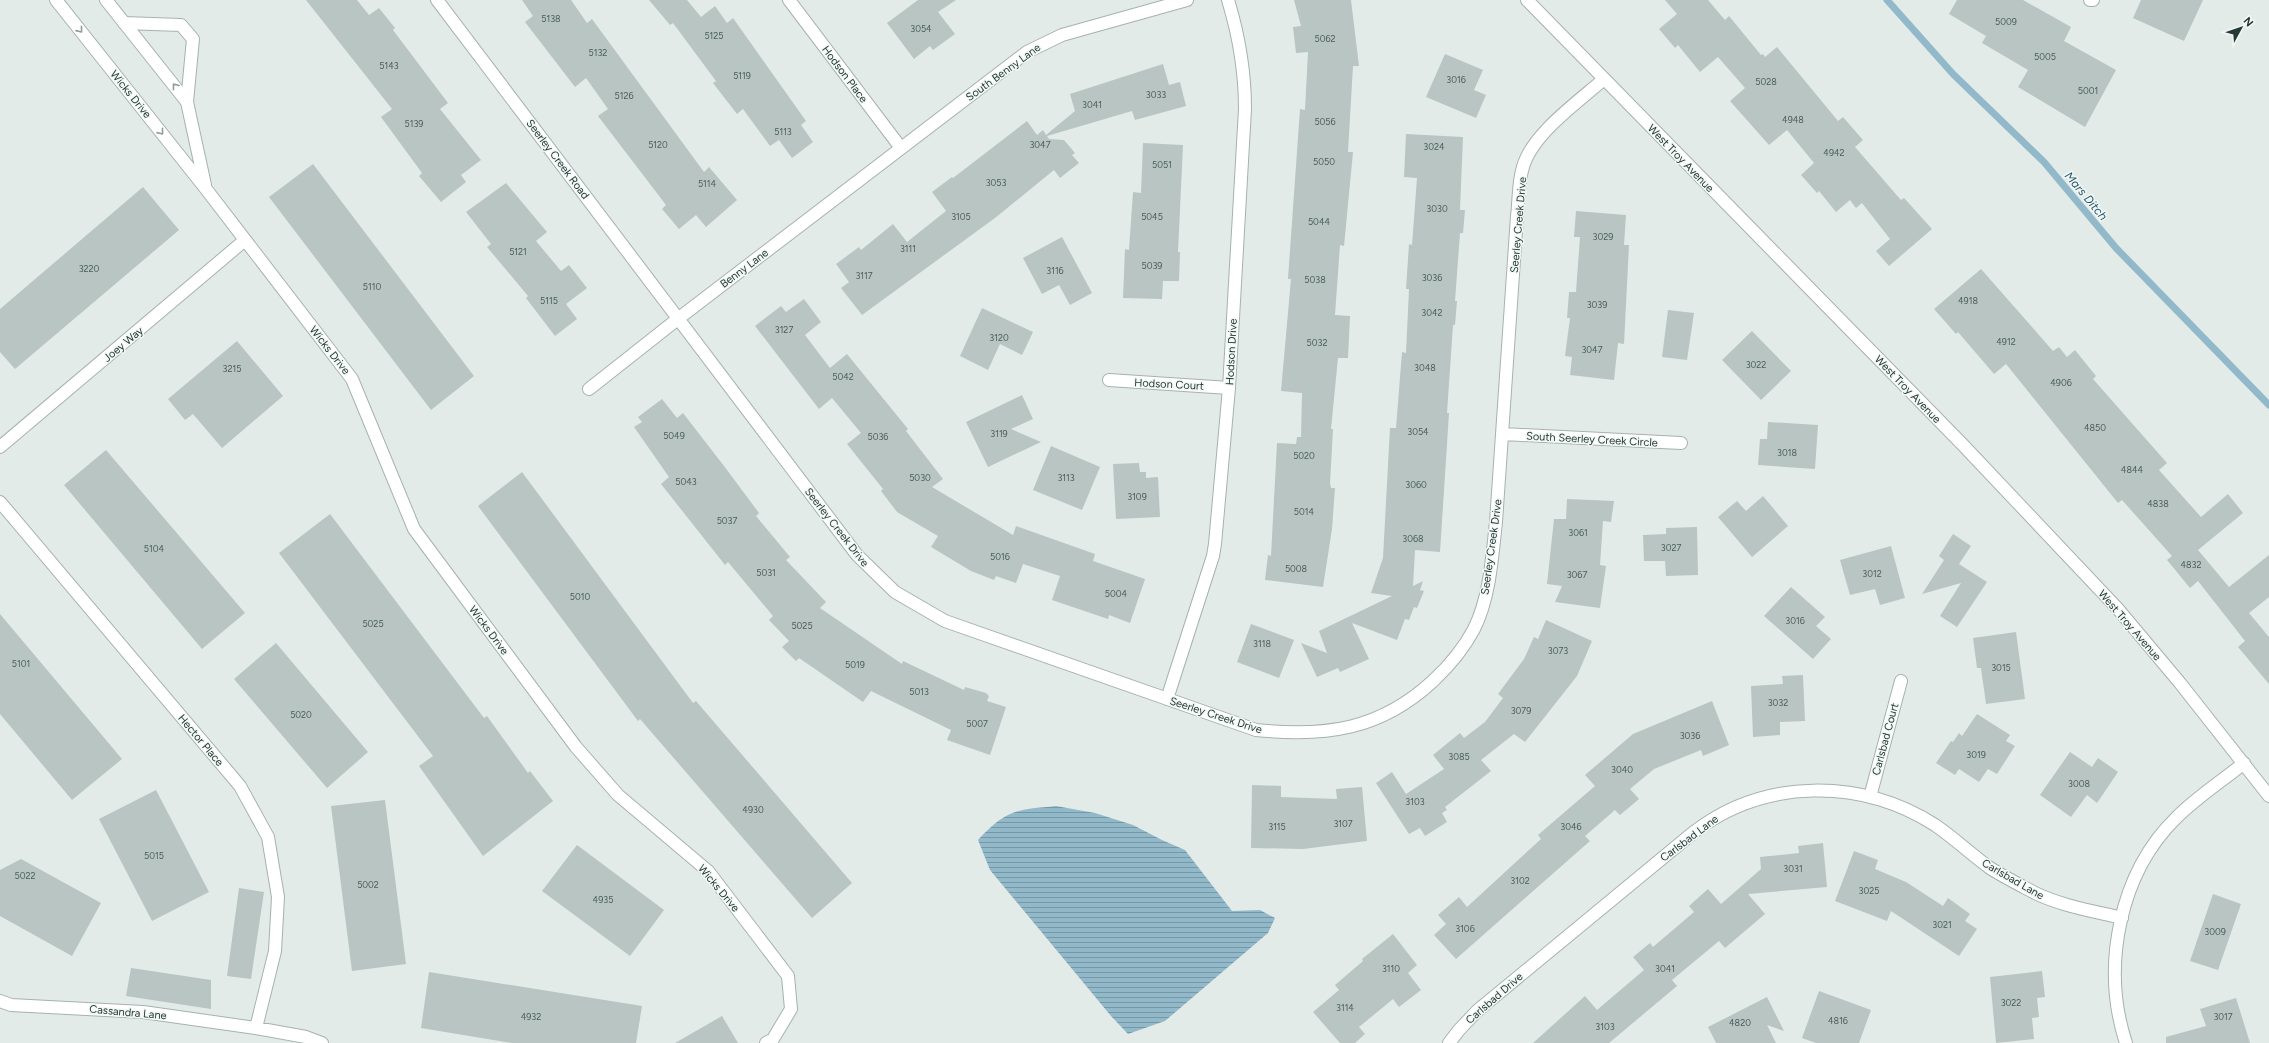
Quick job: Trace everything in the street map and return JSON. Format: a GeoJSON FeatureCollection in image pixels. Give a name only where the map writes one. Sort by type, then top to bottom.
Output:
{"type":"FeatureCollection","features":[{"type":"Feature","properties":{"kind":"street","name":"Wicks Drive"},"geometry":{"type":"LineString","coordinates":[[56,0],[206,189],[352,379],[414,529],[576,747],[618,795],[708,871],[788,976],[791,1009],[769,1041]]}},
{"type":"Feature","properties":{"kind":"street","name":"Wicks Drive"},"geometry":{"type":"LineString","coordinates":[[106,0],[187,102],[206,189]]}},
{"type":"Feature","properties":{"kind":"street","name":"Seerley Creek Road"},"geometry":{"type":"LineString","coordinates":[[437,0],[679,318]]}},
{"type":"Feature","properties":{"kind":"street","name":"Hodson Place"},"geometry":{"type":"LineString","coordinates":[[789,0],[901,148]]}},
{"type":"Feature","properties":{"kind":"street","name":"South Benny Lane"},"geometry":{"type":"LineString","coordinates":[[901,148],[1021,56],[1044,43],[1062,35],[1187,0]]}},
{"type":"Feature","properties":{"kind":"street","name":"Hodson Drive"},"geometry":{"type":"LineString","coordinates":[[1167,699],[1213,556],[1229,388],[1245,109],[1245,85],[1240,42],[1228,0]]}},
{"type":"Feature","properties":{"kind":"street","name":"West Troy Avenue"},"geometry":{"type":"LineString","coordinates":[[1527,0],[1963,445],[2118,609],[2180,683],[2269,796]]}},
{"type":"Feature","properties":{"kind":"street"},"geometry":{"type":"LineString","coordinates":[[124,23],[181,25],[193,39],[187,102]]}},
{"type":"Feature","properties":{"kind":"street","name":"Seerley Creek Drive"},"geometry":{"type":"LineString","coordinates":[[679,318],[857,555],[895,592],[945,621],[1256,730],[1291,734],[1351,728],[1394,710],[1417,696],[1453,660],[1474,629],[1483,606],[1491,565],[1503,434],[1517,216],[1523,167],[1533,147],[1551,126],[1604,79]]}},
{"type":"Feature","properties":{"kind":"street","name":"Benny Lane"},"geometry":{"type":"LineString","coordinates":[[589,389],[901,148]]}},
{"type":"Feature","properties":{"kind":"street","name":"Joey Way"},"geometry":{"type":"LineString","coordinates":[[0,447],[245,240]]}},
{"type":"Feature","properties":{"kind":"street","name":"Hodson Court"},"geometry":{"type":"LineString","coordinates":[[1109,380],[1229,388]]}},
{"type":"Feature","properties":{"kind":"street","name":"South Seerley Creek Circle"},"geometry":{"type":"LineString","coordinates":[[1503,434],[1681,443]]}},
{"type":"Feature","properties":{"kind":"street","name":"Hector Place"},"geometry":{"type":"LineString","coordinates":[[0,502],[240,786],[268,837],[278,897],[275,951],[256,1028]]}},
{"type":"Feature","properties":{"kind":"street","name":"Carlsbad Court"},"geometry":{"type":"LineString","coordinates":[[1870,797],[1901,681]]}},
{"type":"Feature","properties":{"kind":"street"},"geometry":{"type":"LineString","coordinates":[[2126,1043],[2118,1013],[2115,985],[2117,940],[2128,896],[2142,864],[2162,834],[2177,816],[2244,763]]}},
{"type":"Feature","properties":{"kind":"street","name":"Carlsbad Lane"},"geometry":{"type":"LineString","coordinates":[[1542,957],[1694,832],[1723,813],[1767,796],[1800,791],[1836,790],[1870,797],[1907,810],[1934,825],[1991,868],[2035,893],[2054,901],[2122,918]]}},
{"type":"Feature","properties":{"kind":"street","name":"Carlsbad Drive"},"geometry":{"type":"LineString","coordinates":[[1449,1043],[1477,1011],[1542,957]]}},
{"type":"Feature","properties":{"kind":"street","name":"Cassandra Lane"},"geometry":{"type":"LineString","coordinates":[[0,1001],[11,1005],[143,1012],[256,1028]]}},
{"type":"Feature","properties":{"kind":"street"},"geometry":{"type":"LineString","coordinates":[[256,1028],[306,1037],[322,1043]]}},
{"type":"Feature","properties":{"kind":"water"},"geometry":{"type":"Polygon","coordinates":[[[1056,806],[1095,813],[1133,825],[1185,850],[1232,911],[1260,910],[1275,918],[1268,933],[1165,1021],[1128,1034],[1111,1016],[990,870],[978,840],[997,822],[1013,813],[1021,810],[1056,806]]]}},
{"type":"Feature","properties":{"kind":"building"},"geometry":{"type":"Polygon","coordinates":[[[306,0],[357,0],[369,15],[379,8],[395,28],[393,30],[448,103],[440,109],[481,160],[461,175],[466,182],[441,202],[419,176],[422,173],[381,117],[392,109],[306,0]]]}},
{"type":"Feature","properties":{"kind":"building"},"geometry":{"type":"Polygon","coordinates":[[[522,0],[571,0],[587,23],[592,19],[704,172],[709,167],[737,200],[706,227],[696,215],[679,229],[662,209],[666,205],[598,116],[608,109],[586,78],[575,87],[525,22],[533,16],[522,0]]]}},
{"type":"Feature","properties":{"kind":"building"},"geometry":{"type":"Polygon","coordinates":[[[649,0],[687,0],[701,17],[715,6],[727,23],[733,18],[806,121],[801,125],[813,142],[792,158],[779,140],[770,146],[743,109],[737,114],[713,83],[716,81],[673,23],[670,25],[649,0]]]}},
{"type":"Feature","properties":{"kind":"building"},"geometry":{"type":"Polygon","coordinates":[[[918,0],[956,0],[938,12],[955,34],[933,50],[930,46],[914,59],[887,23],[918,0]]]}},
{"type":"Feature","properties":{"kind":"building"},"geometry":{"type":"Polygon","coordinates":[[[1294,0],[1351,0],[1359,66],[1353,66],[1348,152],[1353,152],[1344,246],[1340,245],[1335,315],[1350,316],[1348,358],[1338,358],[1331,429],[1333,429],[1330,483],[1331,488],[1335,488],[1332,529],[1323,587],[1265,580],[1268,555],[1271,556],[1277,443],[1296,444],[1297,437],[1301,437],[1302,393],[1281,391],[1291,279],[1288,279],[1300,109],[1305,110],[1308,52],[1296,53],[1293,27],[1301,26],[1294,0]]]}},
{"type":"Feature","properties":{"kind":"building"},"geometry":{"type":"Polygon","coordinates":[[[1665,0],[1708,0],[1725,20],[1729,16],[1761,55],[1763,54],[1765,57],[1777,47],[1838,121],[1843,117],[1863,140],[1855,147],[1901,200],[1904,198],[1932,229],[1889,266],[1876,251],[1890,239],[1862,203],[1856,208],[1850,200],[1836,212],[1819,191],[1817,193],[1801,175],[1814,163],[1787,130],[1769,145],[1730,101],[1745,88],[1718,57],[1700,72],[1678,45],[1675,48],[1659,29],[1677,14],[1665,0]]]}},
{"type":"Feature","properties":{"kind":"building"},"geometry":{"type":"Polygon","coordinates":[[[1957,0],[2023,0],[2071,27],[2064,41],[2116,70],[2085,127],[2018,87],[2028,70],[1982,43],[1986,36],[1949,14],[1957,0]]]}},
{"type":"Feature","properties":{"kind":"building"},"geometry":{"type":"Polygon","coordinates":[[[2141,0],[2203,0],[2184,41],[2133,18],[2141,0]]]}},
{"type":"Feature","properties":{"kind":"building"},"geometry":{"type":"Polygon","coordinates":[[[1445,54],[1483,70],[1474,90],[1486,95],[1476,118],[1426,97],[1445,54]]]}},
{"type":"Feature","properties":{"kind":"building"},"geometry":{"type":"Polygon","coordinates":[[[1163,64],[1169,85],[1180,82],[1186,106],[1135,120],[1132,111],[1047,136],[1049,139],[1064,140],[1075,153],[1072,155],[1079,163],[1060,178],[1054,170],[995,218],[862,315],[841,288],[849,282],[836,264],[859,247],[861,250],[893,224],[907,242],[946,211],[932,192],[952,177],[953,178],[1027,121],[1037,135],[1043,130],[1046,135],[1075,111],[1070,94],[1163,64]]]}},
{"type":"Feature","properties":{"kind":"building"},"geometry":{"type":"Polygon","coordinates":[[[1406,134],[1463,137],[1460,210],[1465,210],[1463,233],[1460,233],[1455,301],[1457,301],[1455,325],[1453,325],[1440,552],[1415,550],[1413,586],[1423,581],[1420,590],[1424,591],[1417,608],[1414,607],[1409,620],[1405,619],[1397,640],[1352,623],[1369,659],[1340,672],[1338,668],[1317,677],[1301,643],[1327,653],[1319,631],[1392,596],[1371,593],[1383,558],[1390,428],[1396,428],[1402,352],[1406,353],[1409,289],[1406,289],[1409,244],[1412,245],[1417,178],[1404,177],[1406,134]]]}},
{"type":"Feature","properties":{"kind":"building"},"geometry":{"type":"Polygon","coordinates":[[[1143,143],[1183,145],[1178,252],[1180,252],[1179,281],[1163,281],[1162,299],[1123,298],[1125,249],[1129,250],[1133,192],[1141,193],[1143,143]]]}},
{"type":"Feature","properties":{"kind":"building"},"geometry":{"type":"Polygon","coordinates":[[[313,164],[474,376],[431,410],[269,197],[313,164]]]}},
{"type":"Feature","properties":{"kind":"building"},"geometry":{"type":"Polygon","coordinates":[[[506,183],[547,232],[536,241],[561,271],[569,265],[587,288],[566,304],[577,319],[555,336],[526,298],[528,296],[487,247],[491,244],[466,212],[506,183]]]}},
{"type":"Feature","properties":{"kind":"building"},"geometry":{"type":"Polygon","coordinates":[[[143,187],[179,230],[15,369],[0,352],[0,309],[143,187]]]}},
{"type":"Feature","properties":{"kind":"building"},"geometry":{"type":"Polygon","coordinates":[[[1576,211],[1626,215],[1624,245],[1629,245],[1624,344],[1618,343],[1614,380],[1570,375],[1572,357],[1565,356],[1570,318],[1567,318],[1569,292],[1576,292],[1580,237],[1574,237],[1576,211]]]}},
{"type":"Feature","properties":{"kind":"building"},"geometry":{"type":"Polygon","coordinates":[[[1062,237],[1092,293],[1070,305],[1059,285],[1042,294],[1023,258],[1062,237]]]}},
{"type":"Feature","properties":{"kind":"building"},"geometry":{"type":"Polygon","coordinates":[[[1981,269],[2053,351],[2059,347],[2067,357],[2075,350],[2096,376],[2093,379],[2167,463],[2159,470],[2201,517],[2228,494],[2243,513],[2198,550],[2229,587],[2269,555],[2269,597],[2249,613],[2269,637],[2269,684],[2238,647],[2245,641],[2198,581],[2190,588],[2167,560],[2172,556],[2122,500],[2118,503],[2006,364],[1994,374],[1958,332],[1956,334],[1934,309],[1981,269]]]}},
{"type":"Feature","properties":{"kind":"building"},"geometry":{"type":"Polygon","coordinates":[[[804,299],[821,322],[805,335],[830,368],[847,354],[908,429],[906,431],[943,479],[932,487],[1013,535],[1016,526],[1095,554],[1093,561],[1145,579],[1130,623],[1109,615],[1108,619],[1052,600],[1060,576],[1023,564],[1016,583],[996,576],[994,580],[971,571],[931,547],[938,536],[897,512],[881,491],[883,489],[847,444],[861,433],[832,398],[819,409],[755,326],[781,306],[786,312],[804,299]]]}},
{"type":"Feature","properties":{"kind":"building"},"geometry":{"type":"Polygon","coordinates":[[[982,308],[1033,332],[1022,355],[1000,344],[988,370],[960,356],[982,308]]]}},
{"type":"Feature","properties":{"kind":"building"},"geometry":{"type":"Polygon","coordinates":[[[1668,310],[1694,313],[1687,360],[1662,357],[1668,310]]]}},
{"type":"Feature","properties":{"kind":"building"},"geometry":{"type":"Polygon","coordinates":[[[1752,331],[1791,371],[1761,400],[1722,360],[1752,331]]]}},
{"type":"Feature","properties":{"kind":"building"},"geometry":{"type":"Polygon","coordinates":[[[237,341],[283,396],[222,448],[193,414],[185,420],[168,399],[237,341]]]}},
{"type":"Feature","properties":{"kind":"building"},"geometry":{"type":"Polygon","coordinates":[[[1022,395],[1033,419],[1011,429],[1041,442],[988,467],[966,422],[1022,395]]]}},
{"type":"Feature","properties":{"kind":"building"},"geometry":{"type":"Polygon","coordinates":[[[662,399],[677,418],[683,413],[724,466],[759,513],[756,516],[790,557],[786,560],[826,602],[820,608],[902,664],[903,661],[964,690],[965,687],[986,693],[989,696],[987,701],[1006,707],[990,755],[947,740],[951,730],[871,691],[863,702],[799,658],[796,661],[782,647],[789,641],[769,620],[773,616],[728,562],[725,565],[661,484],[669,477],[634,427],[642,422],[638,417],[662,399]]]}},
{"type":"Feature","properties":{"kind":"building"},"geometry":{"type":"Polygon","coordinates":[[[1768,422],[1818,425],[1815,469],[1758,465],[1760,439],[1767,439],[1768,422]]]}},
{"type":"Feature","properties":{"kind":"building"},"geometry":{"type":"Polygon","coordinates":[[[1051,446],[1100,467],[1082,510],[1033,490],[1051,446]]]}},
{"type":"Feature","properties":{"kind":"building"},"geometry":{"type":"Polygon","coordinates":[[[106,450],[245,613],[202,649],[64,485],[106,450]]]}},
{"type":"Feature","properties":{"kind":"building"},"geometry":{"type":"Polygon","coordinates":[[[1139,463],[1140,472],[1146,472],[1146,478],[1158,477],[1160,517],[1116,519],[1113,464],[1139,463]]]}},
{"type":"Feature","properties":{"kind":"building"},"geometry":{"type":"Polygon","coordinates":[[[522,472],[693,703],[696,701],[852,883],[812,918],[640,719],[638,721],[478,506],[522,472]]]}},
{"type":"Feature","properties":{"kind":"building"},"geometry":{"type":"Polygon","coordinates":[[[1763,496],[1788,526],[1752,557],[1718,517],[1737,501],[1746,511],[1763,496]]]}},
{"type":"Feature","properties":{"kind":"building"},"geometry":{"type":"Polygon","coordinates":[[[1567,499],[1614,501],[1611,522],[1603,521],[1600,565],[1606,566],[1600,608],[1555,602],[1562,586],[1547,584],[1554,519],[1566,519],[1567,499]]]}},
{"type":"Feature","properties":{"kind":"building"},"geometry":{"type":"Polygon","coordinates":[[[330,514],[484,718],[487,716],[528,773],[530,771],[553,801],[483,856],[419,766],[433,756],[279,553],[330,514]]]}},
{"type":"Feature","properties":{"kind":"building"},"geometry":{"type":"Polygon","coordinates":[[[1697,527],[1698,575],[1666,576],[1665,561],[1644,561],[1643,535],[1666,534],[1666,528],[1697,527]]]}},
{"type":"Feature","properties":{"kind":"building"},"geometry":{"type":"Polygon","coordinates":[[[1953,534],[1971,546],[1959,564],[1987,582],[1957,627],[1940,616],[1961,583],[1922,594],[1944,560],[1939,556],[1953,534]]]}},
{"type":"Feature","properties":{"kind":"building"},"geometry":{"type":"Polygon","coordinates":[[[1891,546],[1905,598],[1880,605],[1875,589],[1850,595],[1840,560],[1891,546]]]}},
{"type":"Feature","properties":{"kind":"building"},"geometry":{"type":"Polygon","coordinates":[[[1791,587],[1825,617],[1816,626],[1831,639],[1813,659],[1764,616],[1791,587]]]}},
{"type":"Feature","properties":{"kind":"building"},"geometry":{"type":"Polygon","coordinates":[[[0,614],[122,759],[72,800],[0,714],[0,614]]]}},
{"type":"Feature","properties":{"kind":"building"},"geometry":{"type":"Polygon","coordinates":[[[1546,620],[1592,641],[1577,676],[1525,742],[1514,734],[1481,760],[1491,771],[1445,807],[1447,810],[1442,813],[1447,822],[1425,836],[1420,828],[1409,834],[1376,783],[1392,772],[1406,794],[1444,769],[1433,755],[1460,733],[1464,738],[1485,722],[1503,698],[1498,694],[1524,659],[1534,637],[1538,639],[1546,620]]]}},
{"type":"Feature","properties":{"kind":"building"},"geometry":{"type":"Polygon","coordinates":[[[1251,624],[1294,640],[1279,678],[1237,662],[1251,624]]]}},
{"type":"Feature","properties":{"kind":"building"},"geometry":{"type":"Polygon","coordinates":[[[2016,632],[2025,699],[1986,704],[1981,668],[1977,668],[1973,638],[2016,632]]]}},
{"type":"Feature","properties":{"kind":"building"},"geometry":{"type":"Polygon","coordinates":[[[276,643],[368,752],[327,788],[234,679],[276,643]]]}},
{"type":"Feature","properties":{"kind":"building"},"geometry":{"type":"Polygon","coordinates":[[[1803,675],[1805,721],[1780,722],[1780,735],[1753,737],[1751,686],[1783,684],[1782,676],[1803,675]]]}},
{"type":"Feature","properties":{"kind":"building"},"geometry":{"type":"Polygon","coordinates":[[[1712,701],[1729,745],[1703,756],[1701,750],[1654,769],[1630,789],[1639,799],[1620,815],[1615,810],[1585,836],[1590,841],[1456,959],[1434,935],[1446,924],[1438,915],[1459,897],[1467,907],[1541,839],[1538,835],[1595,786],[1585,775],[1633,734],[1712,701]]]}},
{"type":"Feature","properties":{"kind":"building"},"geometry":{"type":"Polygon","coordinates":[[[1977,714],[2010,735],[2006,741],[2015,746],[1997,774],[1988,769],[1979,782],[1959,769],[1955,775],[1936,763],[1951,741],[1953,742],[1959,733],[1962,736],[1977,714]]]}},
{"type":"Feature","properties":{"kind":"building"},"geometry":{"type":"Polygon","coordinates":[[[2070,752],[2092,767],[2098,758],[2118,772],[2097,803],[2087,795],[2071,817],[2040,795],[2070,752]]]}},
{"type":"Feature","properties":{"kind":"building"},"geometry":{"type":"Polygon","coordinates":[[[1252,785],[1281,786],[1281,797],[1337,799],[1336,789],[1362,787],[1367,841],[1303,849],[1251,848],[1252,785]]]}},
{"type":"Feature","properties":{"kind":"building"},"geometry":{"type":"Polygon","coordinates":[[[156,790],[209,892],[152,921],[99,819],[156,790]]]}},
{"type":"Feature","properties":{"kind":"building"},"geometry":{"type":"Polygon","coordinates":[[[385,800],[406,964],[352,971],[331,806],[385,800]]]}},
{"type":"Feature","properties":{"kind":"building"},"geometry":{"type":"Polygon","coordinates":[[[1823,843],[1827,887],[1748,894],[1765,914],[1725,948],[1719,941],[1672,980],[1677,986],[1609,1043],[1533,1043],[1585,996],[1597,1010],[1644,970],[1633,957],[1650,943],[1653,947],[1694,912],[1689,906],[1708,889],[1721,904],[1761,869],[1760,857],[1799,853],[1798,846],[1823,843]]]}},
{"type":"Feature","properties":{"kind":"building"},"geometry":{"type":"Polygon","coordinates":[[[577,845],[664,910],[630,956],[542,891],[577,845]]]}},
{"type":"Feature","properties":{"kind":"building"},"geometry":{"type":"Polygon","coordinates":[[[1854,851],[1878,860],[1875,869],[1906,882],[1943,906],[1948,898],[1970,914],[1965,921],[1977,929],[1959,956],[1891,911],[1887,921],[1835,901],[1854,851]]]}},
{"type":"Feature","properties":{"kind":"building"},"geometry":{"type":"Polygon","coordinates":[[[21,859],[101,903],[72,956],[0,916],[0,870],[21,859]]]}},
{"type":"Feature","properties":{"kind":"building"},"geometry":{"type":"Polygon","coordinates":[[[239,888],[264,892],[251,979],[227,976],[239,888]]]}},
{"type":"Feature","properties":{"kind":"building"},"geometry":{"type":"Polygon","coordinates":[[[2213,894],[2241,904],[2218,970],[2190,961],[2213,894]]]}},
{"type":"Feature","properties":{"kind":"building"},"geometry":{"type":"Polygon","coordinates":[[[1393,934],[1417,965],[1408,973],[1421,990],[1399,1007],[1393,999],[1359,1027],[1365,1034],[1355,1043],[1340,1043],[1313,1012],[1339,990],[1335,985],[1363,961],[1362,959],[1393,934]]]}},
{"type":"Feature","properties":{"kind":"building"},"geometry":{"type":"Polygon","coordinates":[[[131,968],[211,980],[211,1009],[126,996],[131,968]]]}},
{"type":"Feature","properties":{"kind":"building"},"geometry":{"type":"Polygon","coordinates":[[[2042,971],[2045,997],[2037,998],[2039,1017],[2032,1018],[2034,1039],[1996,1043],[1990,977],[2042,971]]]}},
{"type":"Feature","properties":{"kind":"building"},"geometry":{"type":"Polygon","coordinates":[[[429,972],[642,1006],[636,1043],[512,1043],[421,1028],[429,972]]]}},
{"type":"Feature","properties":{"kind":"building"},"geometry":{"type":"Polygon","coordinates":[[[1819,991],[1871,1010],[1859,1043],[1816,1043],[1802,1038],[1819,991]]]}},
{"type":"Feature","properties":{"kind":"building"},"geometry":{"type":"Polygon","coordinates":[[[1767,997],[1784,1031],[1767,1025],[1776,1043],[1716,1043],[1708,1027],[1767,997]]]}},
{"type":"Feature","properties":{"kind":"building"},"geometry":{"type":"Polygon","coordinates":[[[2236,998],[2250,1043],[2166,1043],[2166,1037],[2206,1026],[2200,1009],[2236,998]]]}},
{"type":"Feature","properties":{"kind":"building"},"geometry":{"type":"Polygon","coordinates":[[[722,1016],[738,1043],[675,1043],[722,1016]]]}},
{"type":"Feature","properties":{"kind":"waterway","name":"Mars Ditch"},"geometry":{"type":"LineString","coordinates":[[1887,0],[1953,74],[2044,162],[2116,248],[2269,405]]}}]}
